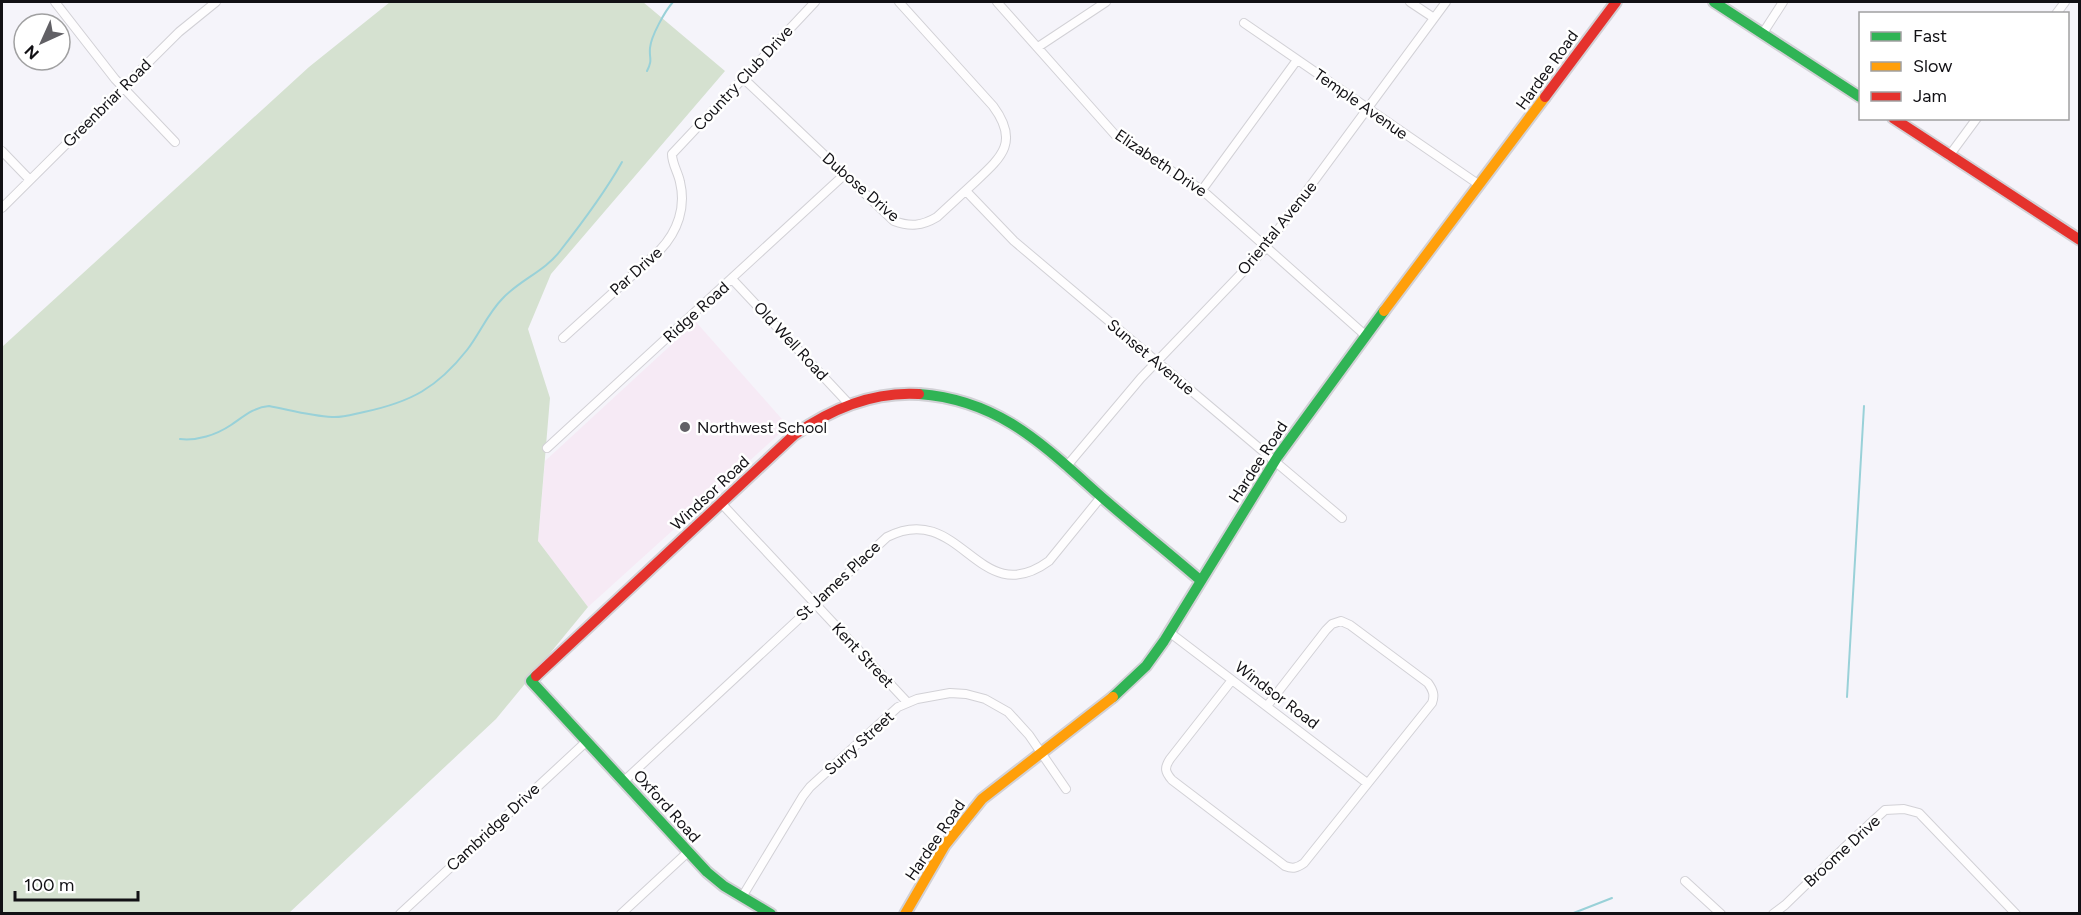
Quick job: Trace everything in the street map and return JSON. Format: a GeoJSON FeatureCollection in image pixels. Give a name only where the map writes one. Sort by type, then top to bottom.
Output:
{"type":"FeatureCollection","features":[{"type":"Feature","properties":{"kind":"street"},"geometry":{"type":"LineString","coordinates":[[55,2],[123,87],[175,142]]}},
{"type":"Feature","properties":{"kind":"street","name":"Greenbriar Road"},"geometry":{"type":"LineString","coordinates":[[2,208],[179,32],[216,2]]}},
{"type":"Feature","properties":{"kind":"street","name":"Country Club Drive"},"geometry":{"type":"LineString","coordinates":[[672,154],[815,2]]}},
{"type":"Feature","properties":{"kind":"street","name":"Dubose Drive"},"geometry":{"type":"LineString","coordinates":[[743,78],[894,221],[911,225],[929,222],[966,191],[1002,154],[1007,140],[1005,125],[993,106],[899,2]]}},
{"type":"Feature","properties":{"kind":"street","name":"Elizabeth Drive"},"geometry":{"type":"LineString","coordinates":[[997,2],[1117,137],[1202,190],[1365,335]]}},
{"type":"Feature","properties":{"kind":"street"},"geometry":{"type":"LineString","coordinates":[[1038,47],[1106,2]]}},
{"type":"Feature","properties":{"kind":"street"},"geometry":{"type":"LineString","coordinates":[[1410,2],[1434,18]]}},
{"type":"Feature","properties":{"kind":"street","name":"Oriental Avenue"},"geometry":{"type":"LineString","coordinates":[[1066,467],[1156,361],[1266,246],[1446,2]]}},
{"type":"Feature","properties":{"kind":"street","name":"Hardee Road"},"geometry":{"type":"LineString","coordinates":[[905,914],[951,837],[978,802],[1134,679],[1151,659],[1275,462],[1365,335],[1616,2]]}},
{"type":"Feature","properties":{"kind":"street"},"geometry":{"type":"LineString","coordinates":[[1714,2],[1859,96]]}},
{"type":"Feature","properties":{"kind":"street"},"geometry":{"type":"LineString","coordinates":[[1763,33],[1783,2]]}},
{"type":"Feature","properties":{"kind":"street","name":"Temple Avenue"},"geometry":{"type":"LineString","coordinates":[[1244,23],[1478,184]]}},
{"type":"Feature","properties":{"kind":"street"},"geometry":{"type":"LineString","coordinates":[[1202,190],[1297,60]]}},
{"type":"Feature","properties":{"kind":"street"},"geometry":{"type":"LineString","coordinates":[[1896,120],[2079,240]]}},
{"type":"Feature","properties":{"kind":"street"},"geometry":{"type":"LineString","coordinates":[[1949,156],[1976,120]]}},
{"type":"Feature","properties":{"kind":"street"},"geometry":{"type":"LineString","coordinates":[[2,151],[30,180]]}},
{"type":"Feature","properties":{"kind":"street","name":"Par Drive"},"geometry":{"type":"LineString","coordinates":[[563,338],[660,249],[674,232],[680,219],[682,197],[672,154]]}},
{"type":"Feature","properties":{"kind":"street","name":"Ridge Road"},"geometry":{"type":"LineString","coordinates":[[547,448],[844,175]]}},
{"type":"Feature","properties":{"kind":"street","name":"Sunset Avenue"},"geometry":{"type":"LineString","coordinates":[[966,191],[1014,241],[1342,518]]}},
{"type":"Feature","properties":{"kind":"street","name":"Old Well Road"},"geometry":{"type":"LineString","coordinates":[[732,279],[849,404]]}},
{"type":"Feature","properties":{"kind":"street","name":"Windsor Road"},"geometry":{"type":"LineString","coordinates":[[553,705],[531,681],[794,435],[849,404],[899,394],[946,396],[996,414],[1016,426],[1200,580]]}},
{"type":"Feature","properties":{"kind":"street","name":"St James Place"},"geometry":{"type":"LineString","coordinates":[[624,781],[886,537],[906,529],[916,528],[937,532],[992,570],[1012,574],[1032,571],[1049,561],[1101,497]]}},
{"type":"Feature","properties":{"kind":"street","name":"Kent Street"},"geometry":{"type":"LineString","coordinates":[[721,503],[907,702]]}},
{"type":"Feature","properties":{"kind":"street"},"geometry":{"type":"LineString","coordinates":[[1232,680],[1165,766],[1166,774],[1285,866],[1297,868],[1304,863],[1432,703],[1433,690],[1428,683],[1350,625],[1341,621],[1332,624],[1326,630],[1267,706]]}},
{"type":"Feature","properties":{"kind":"street","name":"Windsor Road"},"geometry":{"type":"LineString","coordinates":[[1169,632],[1367,783]]}},
{"type":"Feature","properties":{"kind":"street","name":"Surry Street"},"geometry":{"type":"LineString","coordinates":[[742,897],[810,787],[898,707],[907,702],[933,694],[950,693],[985,699],[1003,708],[1016,720],[1066,789]]}},
{"type":"Feature","properties":{"kind":"street","name":"Oxford Road"},"geometry":{"type":"LineString","coordinates":[[553,705],[688,852],[718,881],[771,914]]}},
{"type":"Feature","properties":{"kind":"street","name":"Cambridge Drive"},"geometry":{"type":"LineString","coordinates":[[400,914],[587,741]]}},
{"type":"Feature","properties":{"kind":"street","name":"Broome Drive"},"geometry":{"type":"LineString","coordinates":[[1773,914],[1885,810],[1904,809],[1919,813],[2016,914]]}},
{"type":"Feature","properties":{"kind":"street"},"geometry":{"type":"LineString","coordinates":[[621,914],[688,852]]}},
{"type":"Feature","properties":{"kind":"street"},"geometry":{"type":"LineString","coordinates":[[1685,881],[1721,914]]}},
{"type":"Feature","properties":{"kind":"shaded area"},"geometry":{"type":"Polygon","coordinates":[[[696,322],[788,426],[588,607],[538,541],[545,461],[696,322]]]}},
{"type":"Feature","properties":{"kind":"green space"},"geometry":{"type":"Polygon","coordinates":[[[390,2],[643,2],[725,71],[551,274],[528,329],[550,398],[538,541],[588,607],[496,719],[289,913],[2,913],[2,347],[309,67],[390,2]]]}},
{"type":"Feature","properties":{"kind":"waterway"},"geometry":{"type":"LineString","coordinates":[[647,71],[653,37],[662,17],[673,2]]}},
{"type":"Feature","properties":{"kind":"waterway"},"geometry":{"type":"LineString","coordinates":[[180,439],[200,438],[213,434],[258,408],[269,406],[340,417],[381,408],[422,392],[456,363],[503,298],[554,258],[592,208],[622,162]]}},
{"type":"Feature","properties":{"kind":"waterway"},"geometry":{"type":"LineString","coordinates":[[1847,697],[1864,406]]}},
{"type":"Feature","properties":{"kind":"waterway"},"geometry":{"type":"LineString","coordinates":[[1571,914],[1612,898]]}},
{"type":"Feature","properties":{"kind":"traffic: fast"},"geometry":{"type":"LineString","coordinates":[[1714,2],[1859,96]]}},
{"type":"Feature","properties":{"kind":"traffic: fast"},"geometry":{"type":"LineString","coordinates":[[1113,697],[1146,666],[1164,641],[1278,456],[1384,311]]}},
{"type":"Feature","properties":{"kind":"traffic: fast"},"geometry":{"type":"LineString","coordinates":[[919,394],[948,398],[975,406],[999,416],[1021,430],[1063,462],[1200,580]]}},
{"type":"Feature","properties":{"kind":"traffic: fast"},"geometry":{"type":"LineString","coordinates":[[536,676],[531,681],[707,872],[724,886],[771,914]]}},
{"type":"Feature","properties":{"kind":"traffic: slow"},"geometry":{"type":"LineString","coordinates":[[1384,311],[1545,97]]}},
{"type":"Feature","properties":{"kind":"traffic: slow"},"geometry":{"type":"LineString","coordinates":[[905,914],[945,845],[982,799],[1113,697]]}},
{"type":"Feature","properties":{"kind":"traffic: jam"},"geometry":{"type":"LineString","coordinates":[[1545,97],[1616,2]]}},
{"type":"Feature","properties":{"kind":"traffic: jam"},"geometry":{"type":"LineString","coordinates":[[1896,120],[2080,240]]}},
{"type":"Feature","properties":{"kind":"traffic: jam"},"geometry":{"type":"LineString","coordinates":[[536,676],[794,435],[823,417],[853,404],[885,395],[919,394]]}},
{"type":"Feature","properties":{"kind":"place","name":"Northwest School"},"geometry":{"type":"Point","coordinates":[685,427]}}]}
